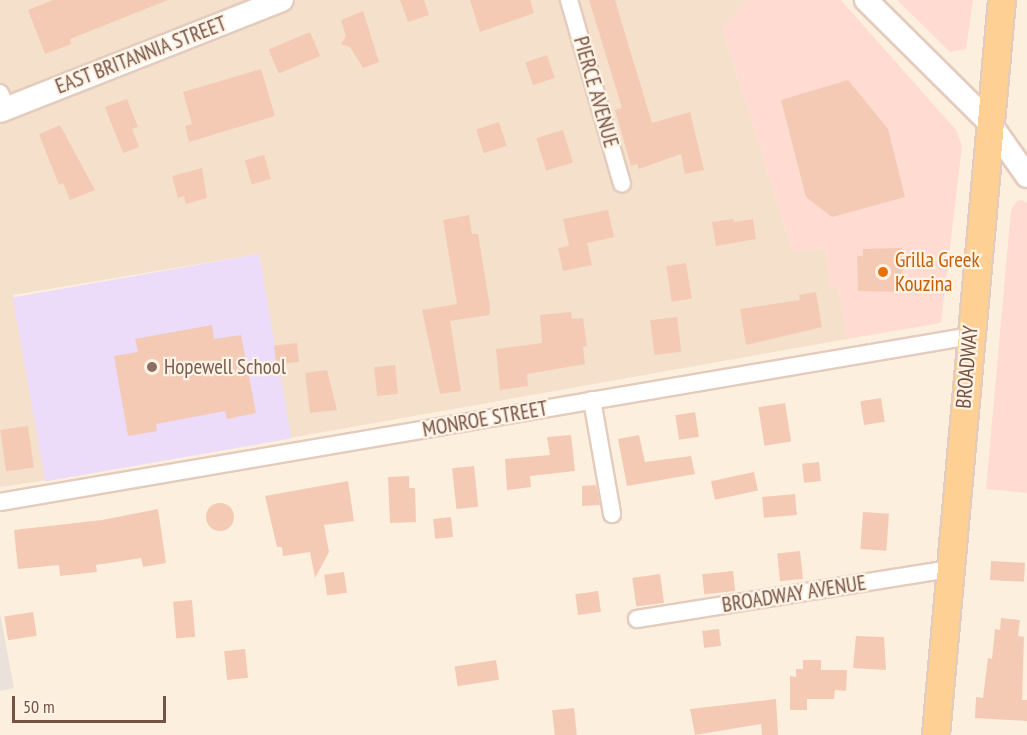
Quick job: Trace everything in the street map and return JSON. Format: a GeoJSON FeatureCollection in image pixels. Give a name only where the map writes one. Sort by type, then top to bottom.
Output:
{"type":"FeatureCollection","features":[{"type":"Feature","properties":{"kind":"main road","name":"BROADWAY"},"geometry":{"type":"LineString","coordinates":[[936,735],[989,122],[1002,0]]}},
{"type":"Feature","properties":{"kind":"street","name":"EAST BRITANNIA STREET"},"geometry":{"type":"LineString","coordinates":[[2,104],[254,5],[282,0]]}},
{"type":"Feature","properties":{"kind":"street","name":"PIERCE AVENUE"},"geometry":{"type":"LineString","coordinates":[[569,0],[622,184]]}},
{"type":"Feature","properties":{"kind":"street"},"geometry":{"type":"LineString","coordinates":[[866,0],[989,122],[1027,176]]}},
{"type":"Feature","properties":{"kind":"street","name":"MONROE STREET"},"geometry":{"type":"LineString","coordinates":[[0,502],[970,336]]}},
{"type":"Feature","properties":{"kind":"street"},"geometry":{"type":"LineString","coordinates":[[592,400],[612,514]]}},
{"type":"Feature","properties":{"kind":"street","name":"BROADWAY AVENUE"},"geometry":{"type":"LineString","coordinates":[[637,619],[950,569]]}},
{"type":"Feature","properties":{"kind":"shaded area"},"geometry":{"type":"Polygon","coordinates":[[[0,0],[748,0],[722,28],[793,252],[825,248],[830,286],[838,285],[847,339],[290,438],[259,254],[13,295],[48,480],[0,487],[0,0]]]}},
{"type":"Feature","properties":{"kind":"shaded area"},"geometry":{"type":"Polygon","coordinates":[[[748,0],[841,0],[956,130],[962,146],[941,323],[847,339],[838,286],[830,287],[825,248],[793,252],[722,28],[748,0]]]}},
{"type":"Feature","properties":{"kind":"shaded area"},"geometry":{"type":"Polygon","coordinates":[[[897,0],[973,0],[966,49],[950,52],[897,0]]]}},
{"type":"Feature","properties":{"kind":"shaded area"},"geometry":{"type":"Polygon","coordinates":[[[1022,200],[1027,203],[1027,493],[986,489],[1011,210],[1017,201],[1022,200]]]}},
{"type":"Feature","properties":{"kind":"shaded area","name":"Hopewell School"},"geometry":{"type":"Polygon","coordinates":[[[259,254],[291,438],[45,482],[13,297],[259,254]]]}},
{"type":"Feature","properties":{"kind":"shaded area"},"geometry":{"type":"Polygon","coordinates":[[[0,613],[14,688],[0,691],[0,613]]]}},
{"type":"Feature","properties":{"kind":"building"},"geometry":{"type":"Polygon","coordinates":[[[53,0],[168,0],[70,39],[71,44],[45,54],[28,10],[53,0]]]}},
{"type":"Feature","properties":{"kind":"building"},"geometry":{"type":"Polygon","coordinates":[[[400,0],[424,0],[429,15],[408,22],[400,0]]]}},
{"type":"Feature","properties":{"kind":"building"},"geometry":{"type":"Polygon","coordinates":[[[470,0],[530,0],[534,13],[480,32],[470,0]]]}},
{"type":"Feature","properties":{"kind":"building"},"geometry":{"type":"Polygon","coordinates":[[[589,0],[615,0],[652,123],[690,112],[704,170],[685,174],[681,154],[639,169],[637,164],[631,166],[615,110],[622,108],[589,0]]]}},
{"type":"Feature","properties":{"kind":"building"},"geometry":{"type":"Polygon","coordinates":[[[363,11],[379,62],[363,68],[350,47],[341,44],[346,36],[341,20],[363,11]]]}},
{"type":"Feature","properties":{"kind":"building"},"geometry":{"type":"Polygon","coordinates":[[[310,32],[320,56],[279,74],[269,50],[310,32]]]}},
{"type":"Feature","properties":{"kind":"building"},"geometry":{"type":"Polygon","coordinates":[[[547,55],[555,78],[533,85],[525,62],[547,55]]]}},
{"type":"Feature","properties":{"kind":"building"},"geometry":{"type":"Polygon","coordinates":[[[261,69],[275,116],[189,142],[185,126],[192,124],[183,92],[261,69]]]}},
{"type":"Feature","properties":{"kind":"building"},"geometry":{"type":"Polygon","coordinates":[[[848,80],[888,129],[905,197],[832,217],[806,197],[781,100],[848,80]]]}},
{"type":"Feature","properties":{"kind":"building"},"geometry":{"type":"Polygon","coordinates":[[[127,99],[138,127],[132,129],[139,147],[123,153],[105,107],[127,99]]]}},
{"type":"Feature","properties":{"kind":"building"},"geometry":{"type":"Polygon","coordinates":[[[499,122],[507,146],[484,153],[476,129],[499,122]]]}},
{"type":"Feature","properties":{"kind":"building"},"geometry":{"type":"Polygon","coordinates":[[[60,125],[95,190],[70,200],[63,183],[59,185],[39,134],[60,125]]]}},
{"type":"Feature","properties":{"kind":"building"},"geometry":{"type":"Polygon","coordinates":[[[563,130],[573,163],[546,171],[536,138],[563,130]]]}},
{"type":"Feature","properties":{"kind":"building"},"geometry":{"type":"Polygon","coordinates":[[[264,155],[271,179],[252,185],[245,161],[264,155]]]}},
{"type":"Feature","properties":{"kind":"building"},"geometry":{"type":"Polygon","coordinates":[[[202,168],[207,198],[186,204],[184,196],[178,198],[172,176],[202,168]]]}},
{"type":"Feature","properties":{"kind":"building"},"geometry":{"type":"Polygon","coordinates":[[[608,210],[614,237],[587,243],[592,265],[563,271],[558,248],[569,246],[563,219],[608,210]]]}},
{"type":"Feature","properties":{"kind":"building"},"geometry":{"type":"Polygon","coordinates":[[[469,215],[472,234],[478,234],[490,307],[489,315],[450,321],[461,391],[440,394],[422,310],[457,304],[443,220],[469,215]]]}},
{"type":"Feature","properties":{"kind":"building"},"geometry":{"type":"Polygon","coordinates":[[[733,219],[734,222],[753,219],[756,239],[716,246],[712,222],[733,219]]]}},
{"type":"Feature","properties":{"kind":"building"},"geometry":{"type":"Polygon","coordinates":[[[902,248],[903,292],[858,291],[857,256],[863,256],[863,249],[902,248]]]}},
{"type":"Feature","properties":{"kind":"building"},"geometry":{"type":"Polygon","coordinates":[[[686,263],[692,299],[672,302],[666,266],[686,263]]]}},
{"type":"Feature","properties":{"kind":"building"},"geometry":{"type":"Polygon","coordinates":[[[816,292],[822,327],[746,345],[740,309],[800,300],[799,295],[816,292]]]}},
{"type":"Feature","properties":{"kind":"building"},"geometry":{"type":"Polygon","coordinates":[[[571,312],[572,319],[583,318],[587,346],[583,347],[585,364],[527,374],[528,386],[500,390],[496,349],[542,343],[540,315],[571,312]]]}},
{"type":"Feature","properties":{"kind":"building"},"geometry":{"type":"Polygon","coordinates":[[[677,317],[681,352],[654,355],[650,320],[677,317]]]}},
{"type":"Feature","properties":{"kind":"building"},"geometry":{"type":"Polygon","coordinates":[[[212,325],[214,339],[241,335],[256,413],[227,419],[225,411],[156,424],[157,431],[128,436],[114,356],[138,352],[135,339],[212,325]]]}},
{"type":"Feature","properties":{"kind":"building"},"geometry":{"type":"Polygon","coordinates":[[[297,343],[299,362],[276,364],[274,345],[297,343]]]}},
{"type":"Feature","properties":{"kind":"building"},"geometry":{"type":"Polygon","coordinates":[[[395,365],[398,394],[377,396],[374,367],[395,365]]]}},
{"type":"Feature","properties":{"kind":"building"},"geometry":{"type":"Polygon","coordinates":[[[327,370],[337,410],[310,413],[305,373],[327,370]]]}},
{"type":"Feature","properties":{"kind":"building"},"geometry":{"type":"Polygon","coordinates":[[[881,398],[885,422],[864,425],[860,401],[881,398]]]}},
{"type":"Feature","properties":{"kind":"building"},"geometry":{"type":"Polygon","coordinates":[[[785,403],[791,442],[764,446],[758,407],[785,403]]]}},
{"type":"Feature","properties":{"kind":"building"},"geometry":{"type":"Polygon","coordinates":[[[695,412],[699,437],[679,440],[675,415],[695,412]]]}},
{"type":"Feature","properties":{"kind":"building"},"geometry":{"type":"Polygon","coordinates":[[[28,426],[34,468],[6,471],[0,430],[28,426]]]}},
{"type":"Feature","properties":{"kind":"building"},"geometry":{"type":"Polygon","coordinates":[[[571,435],[575,471],[530,476],[531,487],[507,490],[505,459],[550,455],[547,437],[571,435]]]}},
{"type":"Feature","properties":{"kind":"building"},"geometry":{"type":"Polygon","coordinates":[[[639,435],[645,462],[691,456],[695,474],[627,486],[618,439],[639,435]]]}},
{"type":"Feature","properties":{"kind":"building"},"geometry":{"type":"Polygon","coordinates":[[[819,462],[821,481],[804,483],[802,464],[819,462]]]}},
{"type":"Feature","properties":{"kind":"building"},"geometry":{"type":"Polygon","coordinates":[[[474,466],[478,507],[456,509],[452,468],[474,466]]]}},
{"type":"Feature","properties":{"kind":"building"},"geometry":{"type":"Polygon","coordinates":[[[754,472],[758,491],[715,500],[711,481],[754,472]]]}},
{"type":"Feature","properties":{"kind":"building"},"geometry":{"type":"Polygon","coordinates":[[[409,476],[409,488],[415,488],[416,522],[390,523],[388,477],[409,476]]]}},
{"type":"Feature","properties":{"kind":"building"},"geometry":{"type":"Polygon","coordinates":[[[348,481],[354,521],[324,525],[329,552],[315,578],[310,552],[283,556],[282,547],[277,547],[265,496],[348,481]]]}},
{"type":"Feature","properties":{"kind":"building"},"geometry":{"type":"Polygon","coordinates":[[[596,485],[600,505],[582,506],[582,486],[596,485]]]}},
{"type":"Feature","properties":{"kind":"building"},"geometry":{"type":"Polygon","coordinates":[[[795,494],[797,515],[764,518],[762,497],[795,494]]]}},
{"type":"Feature","properties":{"kind":"building"},"geometry":{"type":"Polygon","coordinates":[[[220,503],[230,507],[234,517],[230,527],[220,531],[210,527],[206,517],[210,507],[220,503]]]}},
{"type":"Feature","properties":{"kind":"building"},"geometry":{"type":"Polygon","coordinates":[[[158,509],[166,563],[143,567],[141,558],[96,565],[97,572],[60,576],[59,565],[18,569],[14,530],[102,520],[158,509]]]}},
{"type":"Feature","properties":{"kind":"building"},"geometry":{"type":"Polygon","coordinates":[[[863,512],[889,514],[886,551],[860,549],[863,512]]]}},
{"type":"Feature","properties":{"kind":"building"},"geometry":{"type":"Polygon","coordinates":[[[451,517],[453,537],[435,539],[433,519],[451,517]]]}},
{"type":"Feature","properties":{"kind":"building"},"geometry":{"type":"Polygon","coordinates":[[[800,551],[803,579],[780,581],[777,553],[800,551]]]}},
{"type":"Feature","properties":{"kind":"building"},"geometry":{"type":"Polygon","coordinates":[[[991,561],[1025,563],[1024,582],[990,580],[991,561]]]}},
{"type":"Feature","properties":{"kind":"building"},"geometry":{"type":"Polygon","coordinates":[[[733,571],[735,591],[704,594],[702,574],[733,571]]]}},
{"type":"Feature","properties":{"kind":"building"},"geometry":{"type":"Polygon","coordinates":[[[344,572],[347,593],[327,596],[324,575],[344,572]]]}},
{"type":"Feature","properties":{"kind":"building"},"geometry":{"type":"Polygon","coordinates":[[[660,574],[664,603],[636,607],[632,578],[660,574]]]}},
{"type":"Feature","properties":{"kind":"building"},"geometry":{"type":"Polygon","coordinates":[[[598,591],[601,612],[578,615],[575,594],[598,591]]]}},
{"type":"Feature","properties":{"kind":"building"},"geometry":{"type":"Polygon","coordinates":[[[192,600],[195,637],[176,639],[173,602],[192,600]]]}},
{"type":"Feature","properties":{"kind":"building"},"geometry":{"type":"Polygon","coordinates":[[[33,612],[37,636],[8,640],[4,617],[33,612]]]}},
{"type":"Feature","properties":{"kind":"building"},"geometry":{"type":"Polygon","coordinates":[[[1001,618],[1020,620],[1018,636],[1024,637],[1022,700],[1027,700],[1027,721],[975,718],[976,697],[983,698],[988,658],[992,659],[995,629],[1000,630],[1001,618]]]}},
{"type":"Feature","properties":{"kind":"building"},"geometry":{"type":"Polygon","coordinates":[[[719,629],[721,646],[704,648],[702,631],[719,629]]]}},
{"type":"Feature","properties":{"kind":"building"},"geometry":{"type":"Polygon","coordinates":[[[856,636],[884,637],[886,670],[853,668],[856,636]]]}},
{"type":"Feature","properties":{"kind":"building"},"geometry":{"type":"Polygon","coordinates":[[[245,649],[248,678],[227,680],[224,651],[245,649]]]}},
{"type":"Feature","properties":{"kind":"building"},"geometry":{"type":"Polygon","coordinates":[[[496,660],[499,680],[458,686],[455,667],[496,660]]]}},
{"type":"Feature","properties":{"kind":"building"},"geometry":{"type":"Polygon","coordinates":[[[803,660],[821,660],[821,670],[847,670],[846,691],[835,690],[834,699],[807,699],[807,710],[790,710],[790,676],[796,677],[796,669],[803,669],[803,660]]]}},
{"type":"Feature","properties":{"kind":"building"},"geometry":{"type":"Polygon","coordinates":[[[776,699],[778,735],[762,735],[761,724],[695,735],[690,709],[776,699]]]}},
{"type":"Feature","properties":{"kind":"building"},"geometry":{"type":"Polygon","coordinates":[[[574,708],[577,735],[555,735],[552,710],[574,708]]]}},
{"type":"Feature","properties":{"kind":"place","name":"Grilla Greek Kouzina"},"geometry":{"type":"Point","coordinates":[883,272]}},
{"type":"Feature","properties":{"kind":"place","name":"Hopewell School"},"geometry":{"type":"Point","coordinates":[152,367]}}]}
